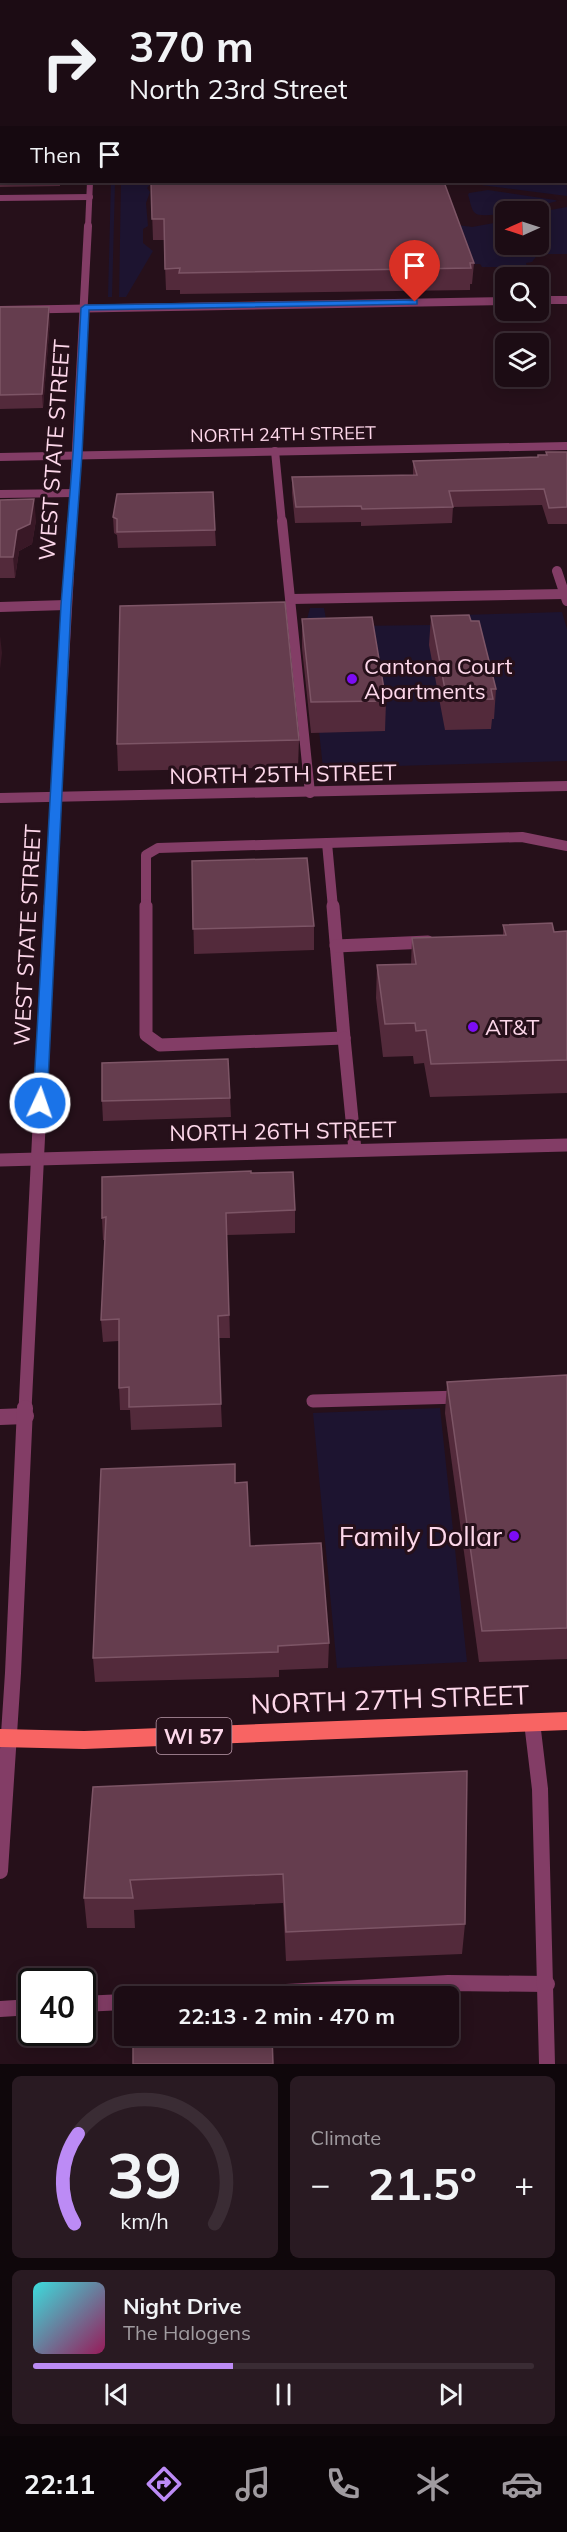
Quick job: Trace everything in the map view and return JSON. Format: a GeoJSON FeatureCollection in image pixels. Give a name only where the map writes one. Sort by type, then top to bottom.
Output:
{"type":"FeatureCollection","features":[{"type":"Feature","properties":{"kind":"main road","name":"NORTH 27TH STREET"},"geometry":{"type":"LineString","coordinates":[[3,1738],[84,1740],[567,1721]]}},
{"type":"Feature","properties":{"kind":"street","name":"WEST STATE STREET"},"geometry":{"type":"LineString","coordinates":[[0,1871],[3,1738],[13,1673],[37,1158],[58,796],[66,605],[75,493],[90,183]]}},
{"type":"Feature","properties":{"kind":"street"},"geometry":{"type":"LineString","coordinates":[[0,198],[90,197]]}},
{"type":"Feature","properties":{"kind":"street"},"geometry":{"type":"LineString","coordinates":[[549,300],[567,300]]}},
{"type":"Feature","properties":{"kind":"street"},"geometry":{"type":"LineString","coordinates":[[0,310],[495,301]]}},
{"type":"Feature","properties":{"kind":"street","name":"NORTH 24TH STREET"},"geometry":{"type":"LineString","coordinates":[[0,457],[567,446]]}},
{"type":"Feature","properties":{"kind":"street"},"geometry":{"type":"LineString","coordinates":[[275,451],[310,793]]}},
{"type":"Feature","properties":{"kind":"street"},"geometry":{"type":"LineString","coordinates":[[0,494],[75,493]]}},
{"type":"Feature","properties":{"kind":"street"},"geometry":{"type":"LineString","coordinates":[[291,599],[566,597],[557,571]]}},
{"type":"Feature","properties":{"kind":"street"},"geometry":{"type":"LineString","coordinates":[[0,607],[66,605]]}},
{"type":"Feature","properties":{"kind":"street","name":"NORTH 25TH STREET"},"geometry":{"type":"LineString","coordinates":[[0,798],[567,786]]}},
{"type":"Feature","properties":{"kind":"street"},"geometry":{"type":"LineString","coordinates":[[345,1038],[160,1045],[146,1035],[146,855],[158,848],[522,837],[567,846]]}},
{"type":"Feature","properties":{"kind":"street"},"geometry":{"type":"LineString","coordinates":[[327,843],[355,1150]]}},
{"type":"Feature","properties":{"kind":"street"},"geometry":{"type":"LineString","coordinates":[[336,946],[440,942]]}},
{"type":"Feature","properties":{"kind":"street","name":"NORTH 26TH STREET"},"geometry":{"type":"LineString","coordinates":[[0,1160],[567,1145]]}},
{"type":"Feature","properties":{"kind":"street"},"geometry":{"type":"LineString","coordinates":[[313,1401],[475,1396]]}},
{"type":"Feature","properties":{"kind":"street"},"geometry":{"type":"LineString","coordinates":[[0,1417],[26,1416]]}},
{"type":"Feature","properties":{"kind":"street"},"geometry":{"type":"LineString","coordinates":[[532,1722],[540,1789],[547,1984],[547,2064]]}},
{"type":"Feature","properties":{"kind":"street"},"geometry":{"type":"LineString","coordinates":[[394,1986],[448,1983],[547,1984]]}},
{"type":"Feature","properties":{"kind":"street"},"geometry":{"type":"LineString","coordinates":[[96,2003],[114,2002]]}},
{"type":"Feature","properties":{"kind":"street"},"geometry":{"type":"LineString","coordinates":[[0,2009],[18,2008]]}},
{"type":"Feature","properties":{"kind":"shaded area"},"geometry":{"type":"Polygon","coordinates":[[[111,183],[115,183],[112,297],[108,297],[111,183]]]}},
{"type":"Feature","properties":{"kind":"shaded area"},"geometry":{"type":"Polygon","coordinates":[[[121,183],[151,183],[147,188],[150,192],[146,203],[148,226],[143,229],[143,243],[153,251],[126,297],[119,297],[121,183]]]}},
{"type":"Feature","properties":{"kind":"shaded area"},"geometry":{"type":"Polygon","coordinates":[[[424,183],[454,183],[446,185],[443,196],[424,183]]]}},
{"type":"Feature","properties":{"kind":"shaded area"},"geometry":{"type":"Polygon","coordinates":[[[466,183],[567,183],[567,196],[466,183]]]}},
{"type":"Feature","properties":{"kind":"shaded area"},"geometry":{"type":"Polygon","coordinates":[[[488,190],[557,201],[549,203],[549,201],[495,201],[495,214],[480,215],[472,210],[469,193],[488,190]]]}},
{"type":"Feature","properties":{"kind":"shaded area"},"geometry":{"type":"Polygon","coordinates":[[[567,207],[567,254],[549,254],[549,210],[567,207]]]}},
{"type":"Feature","properties":{"kind":"shaded area"},"geometry":{"type":"Polygon","coordinates":[[[495,223],[495,255],[537,255],[532,262],[526,263],[527,267],[482,267],[480,264],[471,264],[451,224],[472,227],[495,223]]]}},
{"type":"Feature","properties":{"kind":"shaded area"},"geometry":{"type":"Polygon","coordinates":[[[310,608],[324,608],[326,619],[356,626],[431,625],[431,616],[562,612],[567,629],[567,761],[323,768],[307,619],[310,608]]]}},
{"type":"Feature","properties":{"kind":"shaded area"},"geometry":{"type":"Polygon","coordinates":[[[440,1408],[467,1662],[337,1668],[313,1413],[440,1408]]]}},
{"type":"Feature","properties":{"kind":"building"},"geometry":{"type":"Polygon","coordinates":[[[151,183],[444,183],[474,263],[470,263],[471,268],[179,273],[180,268],[165,269],[164,219],[152,219],[151,183]]]}},
{"type":"Feature","properties":{"kind":"building"},"geometry":{"type":"Polygon","coordinates":[[[0,307],[49,307],[42,394],[0,395],[0,307]]]}},
{"type":"Feature","properties":{"kind":"building"},"geometry":{"type":"Polygon","coordinates":[[[546,452],[567,452],[567,507],[549,508],[544,489],[449,491],[453,507],[362,509],[361,506],[296,507],[292,477],[417,475],[413,461],[538,457],[538,455],[547,455],[546,452]]]}},
{"type":"Feature","properties":{"kind":"building"},"geometry":{"type":"Polygon","coordinates":[[[213,492],[215,530],[117,532],[117,519],[113,517],[117,494],[213,492]]]}},
{"type":"Feature","properties":{"kind":"building"},"geometry":{"type":"Polygon","coordinates":[[[34,499],[30,524],[17,530],[13,557],[0,557],[0,500],[34,499]]]}},
{"type":"Feature","properties":{"kind":"building"},"geometry":{"type":"Polygon","coordinates":[[[285,602],[299,740],[117,744],[120,606],[285,602]]]}},
{"type":"Feature","properties":{"kind":"building"},"geometry":{"type":"Polygon","coordinates":[[[469,615],[471,621],[479,621],[496,689],[491,689],[493,699],[447,700],[431,616],[469,615]]]}},
{"type":"Feature","properties":{"kind":"building"},"geometry":{"type":"Polygon","coordinates":[[[372,617],[386,701],[311,702],[302,619],[372,617]]]}},
{"type":"Feature","properties":{"kind":"building"},"geometry":{"type":"Polygon","coordinates":[[[307,858],[314,926],[193,929],[192,861],[307,858]]]}},
{"type":"Feature","properties":{"kind":"building","name":"AT&T"},"geometry":{"type":"Polygon","coordinates":[[[552,923],[554,932],[567,931],[567,1060],[431,1064],[426,1030],[416,1031],[415,1023],[385,1024],[377,965],[416,964],[412,938],[506,935],[503,925],[552,923]]]}},
{"type":"Feature","properties":{"kind":"building"},"geometry":{"type":"Polygon","coordinates":[[[228,1059],[230,1098],[102,1101],[102,1063],[228,1059]]]}},
{"type":"Feature","properties":{"kind":"building"},"geometry":{"type":"Polygon","coordinates":[[[251,1171],[251,1173],[293,1172],[295,1210],[226,1213],[229,1315],[218,1316],[221,1404],[129,1407],[129,1387],[119,1388],[119,1319],[101,1320],[106,1217],[102,1218],[102,1177],[251,1171]]]}},
{"type":"Feature","properties":{"kind":"building","name":"Family Dollar"},"geometry":{"type":"Polygon","coordinates":[[[567,1375],[567,1628],[482,1631],[447,1382],[567,1375]]]}},
{"type":"Feature","properties":{"kind":"building"},"geometry":{"type":"Polygon","coordinates":[[[235,1464],[235,1483],[247,1482],[250,1546],[321,1543],[329,1643],[278,1646],[278,1652],[93,1658],[101,1469],[235,1464]]]}},
{"type":"Feature","properties":{"kind":"building"},"geometry":{"type":"Polygon","coordinates":[[[467,1771],[465,1924],[286,1932],[283,1874],[130,1880],[133,1898],[84,1898],[93,1787],[467,1771]]]}},
{"type":"Feature","properties":{"kind":"building"},"geometry":{"type":"Polygon","coordinates":[[[133,2046],[272,2046],[273,2064],[133,2064],[133,2046]]]}},
{"type":"Feature","properties":{"kind":"place","name":"Cantona Court Apartments"},"geometry":{"type":"Point","coordinates":[352,679]}},
{"type":"Feature","properties":{"kind":"place","name":"AT&T"},"geometry":{"type":"Point","coordinates":[473,1027]}},
{"type":"Feature","properties":{"kind":"place","name":"Family Dollar"},"geometry":{"type":"Point","coordinates":[514,1536]}},
{"type":"Feature","properties":{"kind":"route"},"geometry":{"type":"LineString","coordinates":[[40,1103],[58,796],[66,605],[85,308],[415,302]]}}]}
